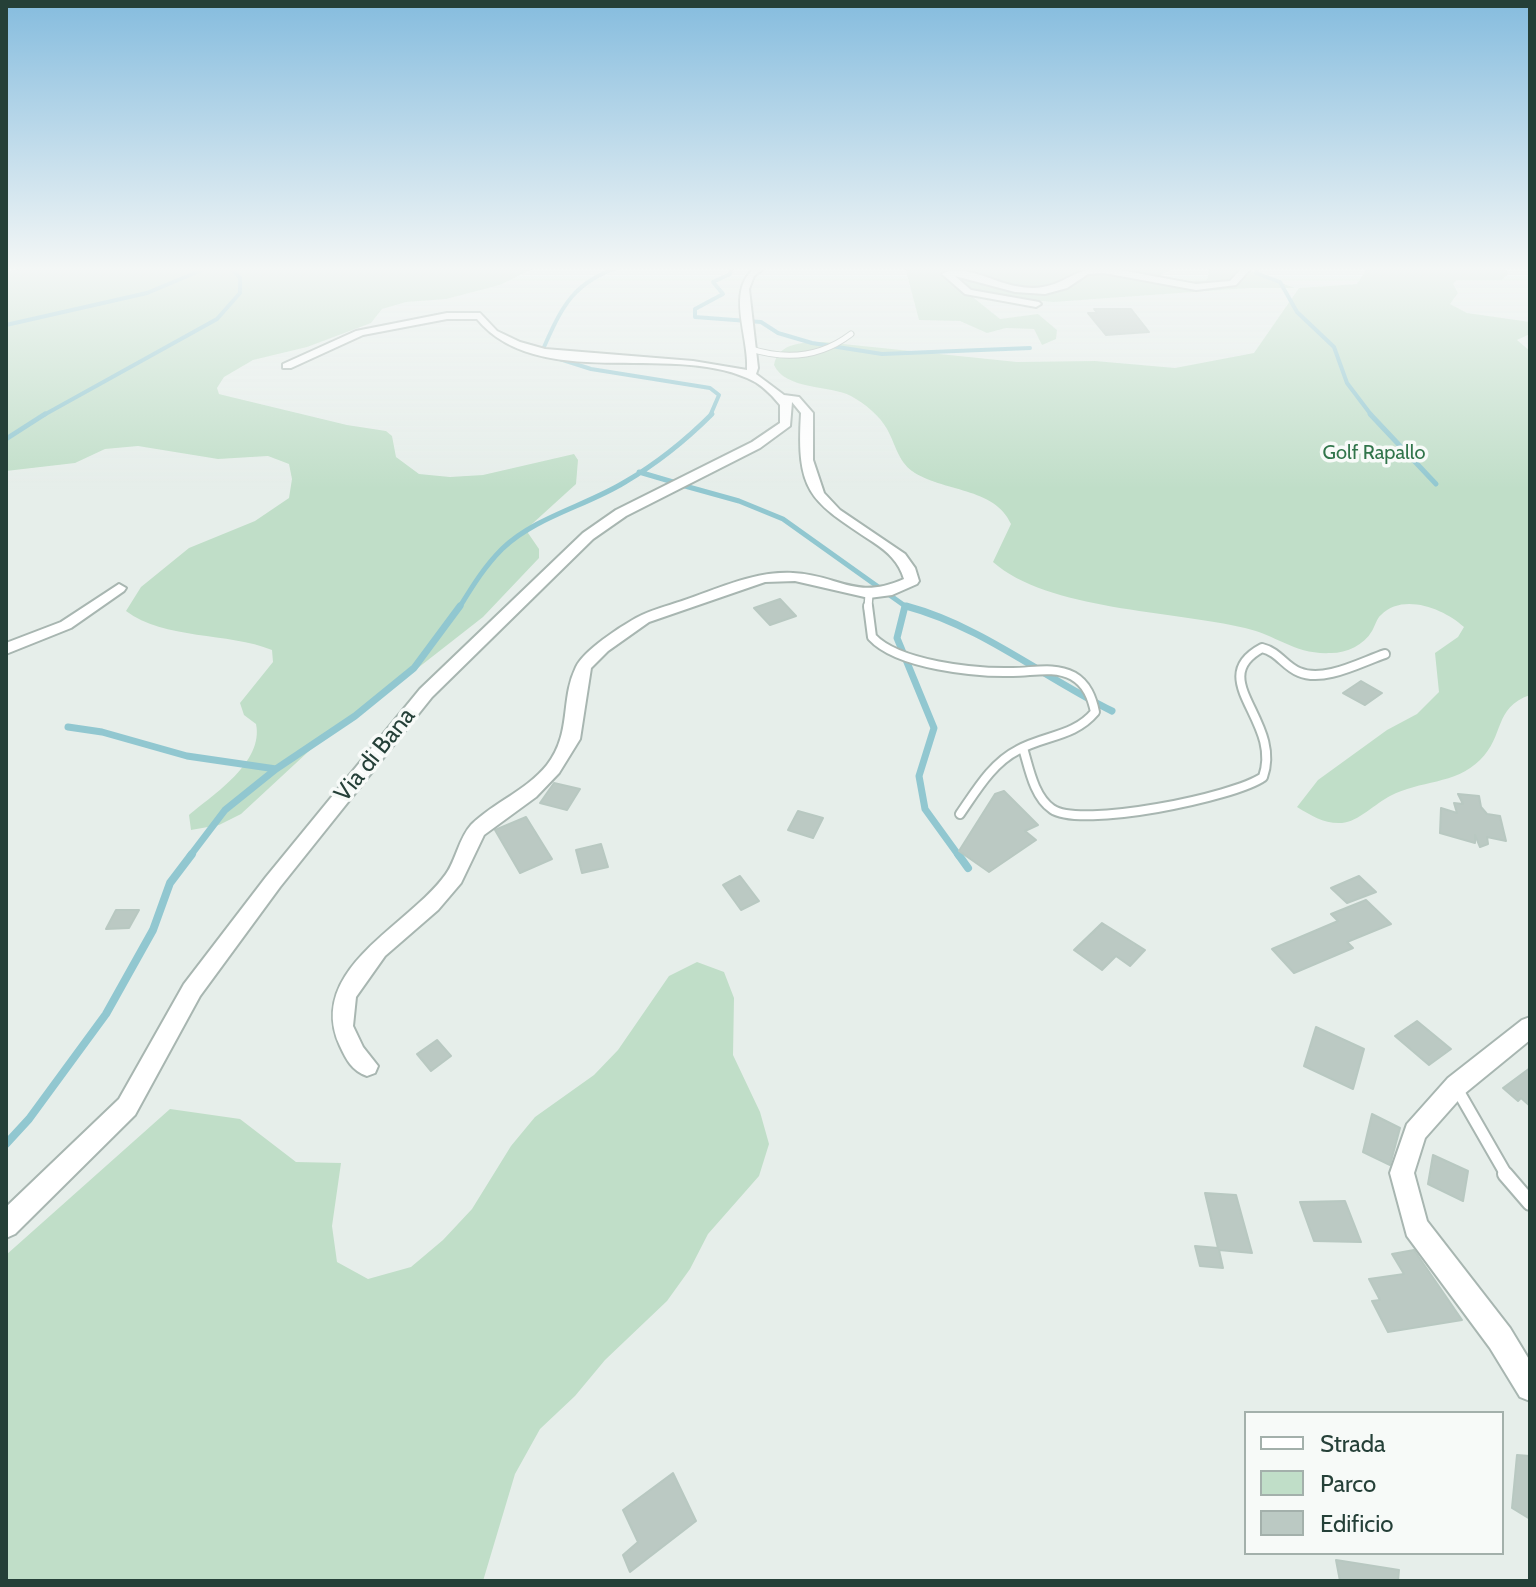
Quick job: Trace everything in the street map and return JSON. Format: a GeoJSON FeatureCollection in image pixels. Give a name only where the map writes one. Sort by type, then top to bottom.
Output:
{"type":"FeatureCollection","features":[{"type":"Feature","properties":{"kind":"street"},"geometry":{"type":"LineString","coordinates":[[287,366],[342,341]]}},
{"type":"Feature","properties":{"kind":"street"},"geometry":{"type":"LineString","coordinates":[[367,1066],[355,1054],[342,1026],[346,994],[378,950],[431,904],[454,878],[477,831],[530,792],[553,769],[571,739],[584,666],[603,648],[644,619],[763,578],[795,577],[869,594],[903,587],[912,581],[911,573],[896,553],[826,504],[812,476],[804,440],[807,413],[795,399],[781,398],[750,375],[692,364],[596,361],[558,355],[512,341]]}},
{"type":"Feature","properties":{"kind":"street"},"geometry":{"type":"LineString","coordinates":[[750,341],[753,368],[750,375]]}},
{"type":"Feature","properties":{"kind":"street","name":"Via di Bana"},"geometry":{"type":"LineString","coordinates":[[6,1225],[127,1107],[192,990],[273,882],[426,693],[588,536],[621,513],[756,445],[786,424],[786,404],[781,398]]}},
{"type":"Feature","properties":{"kind":"street"},"geometry":{"type":"LineString","coordinates":[[6,649],[66,625],[119,588]]}},
{"type":"Feature","properties":{"kind":"street"},"geometry":{"type":"LineString","coordinates":[[1530,1027],[1456,1086],[1415,1132],[1402,1173],[1416,1227],[1500,1338],[1530,1387]]}},
{"type":"Feature","properties":{"kind":"lane"},"geometry":{"type":"LineString","coordinates":[[751,349],[781,356],[798,356],[844,341]]}},
{"type":"Feature","properties":{"kind":"lane"},"geometry":{"type":"LineString","coordinates":[[869,594],[867,618],[872,637],[890,653],[1005,672],[1061,672],[1083,684],[1093,701],[1095,712],[1073,733],[1009,755],[984,780],[960,814]]}},
{"type":"Feature","properties":{"kind":"lane"},"geometry":{"type":"LineString","coordinates":[[1023,748],[1043,799],[1051,809],[1063,814],[1097,815],[1233,793],[1257,784],[1263,778],[1266,763],[1260,722],[1239,685],[1239,673],[1246,659],[1262,648],[1275,650],[1295,670],[1309,674],[1339,670],[1385,654]]}},
{"type":"Feature","properties":{"kind":"lane"},"geometry":{"type":"LineString","coordinates":[[1456,1086],[1501,1169],[1530,1203]]}},
{"type":"Feature","properties":{"kind":"green space"},"geometry":{"type":"Polygon","coordinates":[[[6,341],[323,341],[253,360],[224,377],[217,388],[219,394],[347,425],[386,431],[392,436],[396,457],[419,474],[450,477],[483,475],[574,454],[578,460],[576,484],[532,524],[528,533],[539,549],[539,558],[483,617],[359,714],[322,739],[241,814],[219,825],[191,830],[189,815],[235,776],[252,751],[256,724],[244,715],[240,703],[273,662],[272,650],[236,640],[159,627],[126,611],[141,587],[189,548],[255,521],[289,498],[292,479],[289,464],[268,456],[218,459],[138,446],[105,449],[75,463],[6,471],[6,341]]]}},
{"type":"Feature","properties":{"kind":"green space","name":"Golf Rapallo"},"geometry":{"type":"Polygon","coordinates":[[[1262,341],[1518,341],[1530,351],[1530,695],[1510,707],[1488,751],[1470,768],[1448,778],[1401,791],[1348,822],[1324,821],[1297,807],[1318,780],[1387,730],[1417,714],[1439,692],[1435,653],[1458,637],[1464,627],[1456,620],[1424,606],[1401,605],[1381,615],[1369,636],[1349,650],[1318,653],[1245,628],[1113,607],[1045,590],[1016,578],[993,562],[1011,524],[993,503],[912,471],[900,457],[884,424],[866,406],[851,396],[788,379],[774,365],[781,352],[793,345],[824,342],[1017,362],[1095,361],[1175,368],[1254,353],[1262,341]]]}},
{"type":"Feature","properties":{"kind":"green space"},"geometry":{"type":"Polygon","coordinates":[[[697,962],[724,972],[734,998],[733,1055],[760,1112],[769,1144],[759,1176],[708,1234],[690,1269],[667,1301],[605,1360],[575,1396],[540,1429],[515,1474],[483,1581],[6,1581],[6,1255],[170,1109],[240,1119],[296,1162],[341,1163],[332,1226],[337,1262],[368,1279],[411,1267],[443,1240],[472,1209],[511,1146],[535,1117],[594,1075],[618,1050],[669,976],[697,962]]]}},
{"type":"Feature","properties":{"kind":"building"},"geometry":{"type":"Polygon","coordinates":[[[780,599],[796,616],[770,625],[754,608],[780,599]]]}},
{"type":"Feature","properties":{"kind":"building"},"geometry":{"type":"Polygon","coordinates":[[[1361,681],[1382,693],[1365,705],[1343,693],[1361,681]]]}},
{"type":"Feature","properties":{"kind":"building"},"geometry":{"type":"Polygon","coordinates":[[[554,783],[580,789],[567,810],[540,803],[554,783]]]}},
{"type":"Feature","properties":{"kind":"building"},"geometry":{"type":"Polygon","coordinates":[[[1004,791],[1038,825],[1025,831],[1036,840],[989,872],[959,851],[995,794],[1004,791]]]}},
{"type":"Feature","properties":{"kind":"building"},"geometry":{"type":"Polygon","coordinates":[[[1458,794],[1479,796],[1481,807],[1487,814],[1500,816],[1506,841],[1487,837],[1488,844],[1480,847],[1475,835],[1475,843],[1440,833],[1441,808],[1457,813],[1454,803],[1463,804],[1458,794]]]}},
{"type":"Feature","properties":{"kind":"building"},"geometry":{"type":"Polygon","coordinates":[[[798,811],[823,818],[813,838],[788,830],[798,811]]]}},
{"type":"Feature","properties":{"kind":"building"},"geometry":{"type":"Polygon","coordinates":[[[526,817],[552,859],[520,873],[495,830],[526,817]]]}},
{"type":"Feature","properties":{"kind":"building"},"geometry":{"type":"Polygon","coordinates":[[[601,844],[608,867],[582,873],[576,850],[601,844]]]}},
{"type":"Feature","properties":{"kind":"building"},"geometry":{"type":"Polygon","coordinates":[[[740,876],[759,901],[741,910],[723,885],[740,876]]]}},
{"type":"Feature","properties":{"kind":"building"},"geometry":{"type":"Polygon","coordinates":[[[1359,876],[1376,892],[1347,903],[1331,888],[1359,876]]]}},
{"type":"Feature","properties":{"kind":"building"},"geometry":{"type":"Polygon","coordinates":[[[1366,900],[1391,924],[1347,942],[1353,948],[1294,973],[1272,949],[1338,921],[1331,914],[1366,900]]]}},
{"type":"Feature","properties":{"kind":"building"},"geometry":{"type":"Polygon","coordinates":[[[116,910],[139,910],[129,928],[106,929],[116,910]]]}},
{"type":"Feature","properties":{"kind":"building"},"geometry":{"type":"Polygon","coordinates":[[[1102,923],[1145,950],[1130,966],[1116,956],[1102,970],[1074,950],[1102,923]]]}},
{"type":"Feature","properties":{"kind":"building"},"geometry":{"type":"Polygon","coordinates":[[[1417,1021],[1451,1049],[1429,1065],[1395,1036],[1417,1021]]]}},
{"type":"Feature","properties":{"kind":"building"},"geometry":{"type":"Polygon","coordinates":[[[1316,1027],[1364,1049],[1353,1089],[1304,1066],[1316,1027]]]}},
{"type":"Feature","properties":{"kind":"building"},"geometry":{"type":"Polygon","coordinates":[[[437,1040],[451,1056],[431,1071],[417,1054],[437,1040]]]}},
{"type":"Feature","properties":{"kind":"building"},"geometry":{"type":"Polygon","coordinates":[[[1530,1068],[1530,1106],[1521,1098],[1518,1101],[1503,1088],[1530,1068]]]}},
{"type":"Feature","properties":{"kind":"building"},"geometry":{"type":"Polygon","coordinates":[[[1372,1114],[1400,1128],[1390,1165],[1363,1152],[1372,1114]]]}},
{"type":"Feature","properties":{"kind":"building"},"geometry":{"type":"Polygon","coordinates":[[[1433,1155],[1468,1171],[1463,1201],[1428,1184],[1433,1155]]]}},
{"type":"Feature","properties":{"kind":"building"},"geometry":{"type":"Polygon","coordinates":[[[1205,1193],[1236,1195],[1252,1253],[1219,1250],[1223,1268],[1200,1266],[1195,1246],[1218,1248],[1205,1193]]]}},
{"type":"Feature","properties":{"kind":"building"},"geometry":{"type":"Polygon","coordinates":[[[1345,1201],[1361,1242],[1314,1241],[1300,1202],[1345,1201]]]}},
{"type":"Feature","properties":{"kind":"building"},"geometry":{"type":"Polygon","coordinates":[[[1414,1250],[1462,1320],[1388,1332],[1372,1301],[1380,1300],[1369,1279],[1404,1274],[1392,1254],[1414,1250]]]}},
{"type":"Feature","properties":{"kind":"building"},"geometry":{"type":"Polygon","coordinates":[[[1517,1455],[1530,1456],[1530,1519],[1512,1508],[1517,1455]]]}},
{"type":"Feature","properties":{"kind":"building"},"geometry":{"type":"Polygon","coordinates":[[[673,1473],[696,1521],[630,1572],[623,1555],[638,1542],[623,1510],[673,1473]]]}},
{"type":"Feature","properties":{"kind":"building"},"geometry":{"type":"Polygon","coordinates":[[[1336,1560],[1399,1570],[1398,1581],[1340,1581],[1336,1560]]]}},
{"type":"Feature","properties":{"kind":"waterway"},"geometry":{"type":"LineString","coordinates":[[42,416],[177,341]]}},
{"type":"Feature","properties":{"kind":"waterway"},"geometry":{"type":"LineString","coordinates":[[544,347],[547,341]]}},
{"type":"Feature","properties":{"kind":"waterway"},"geometry":{"type":"LineString","coordinates":[[805,341],[882,354],[1030,348]]}},
{"type":"Feature","properties":{"kind":"waterway"},"geometry":{"type":"LineString","coordinates":[[1328,341],[1334,347],[1347,383],[1372,416]]}},
{"type":"Feature","properties":{"kind":"waterway"},"geometry":{"type":"LineString","coordinates":[[547,355],[591,369],[710,388],[719,395],[710,416]]}},
{"type":"Feature","properties":{"kind":"waterway"},"geometry":{"type":"LineString","coordinates":[[6,439],[45,414]]}},
{"type":"Feature","properties":{"kind":"waterway"},"geometry":{"type":"LineString","coordinates":[[1370,414],[1436,484]]}},
{"type":"Feature","properties":{"kind":"waterway"},"geometry":{"type":"LineString","coordinates":[[641,472],[671,451],[710,416]]}},
{"type":"Feature","properties":{"kind":"waterway"},"geometry":{"type":"LineString","coordinates":[[459,608],[490,563],[515,538],[641,472]]}},
{"type":"Feature","properties":{"kind":"waterway"},"geometry":{"type":"LineString","coordinates":[[641,472],[673,482]]}},
{"type":"Feature","properties":{"kind":"waterway"},"geometry":{"type":"LineString","coordinates":[[685,486],[739,501],[783,519],[905,606]]}},
{"type":"Feature","properties":{"kind":"waterway"},"geometry":{"type":"LineString","coordinates":[[276,769],[355,716],[414,668],[460,606]]}},
{"type":"Feature","properties":{"kind":"waterway"},"geometry":{"type":"LineString","coordinates":[[905,606],[897,638],[934,728],[919,776],[925,809],[959,856]]}},
{"type":"Feature","properties":{"kind":"waterway"},"geometry":{"type":"LineString","coordinates":[[908,607],[914,608]]}},
{"type":"Feature","properties":{"kind":"waterway"},"geometry":{"type":"LineString","coordinates":[[908,607],[986,639],[1112,711]]}},
{"type":"Feature","properties":{"kind":"waterway"},"geometry":{"type":"LineString","coordinates":[[68,727],[102,732],[187,756],[276,769]]}},
{"type":"Feature","properties":{"kind":"waterway"},"geometry":{"type":"LineString","coordinates":[[190,856],[225,810],[276,769]]}},
{"type":"Feature","properties":{"kind":"waterway"},"geometry":{"type":"LineString","coordinates":[[6,1144],[29,1119],[106,1014],[153,930],[170,883],[192,854]]}},
{"type":"Feature","properties":{"kind":"waterway"},"geometry":{"type":"LineString","coordinates":[[958,854],[968,868]]}}]}
